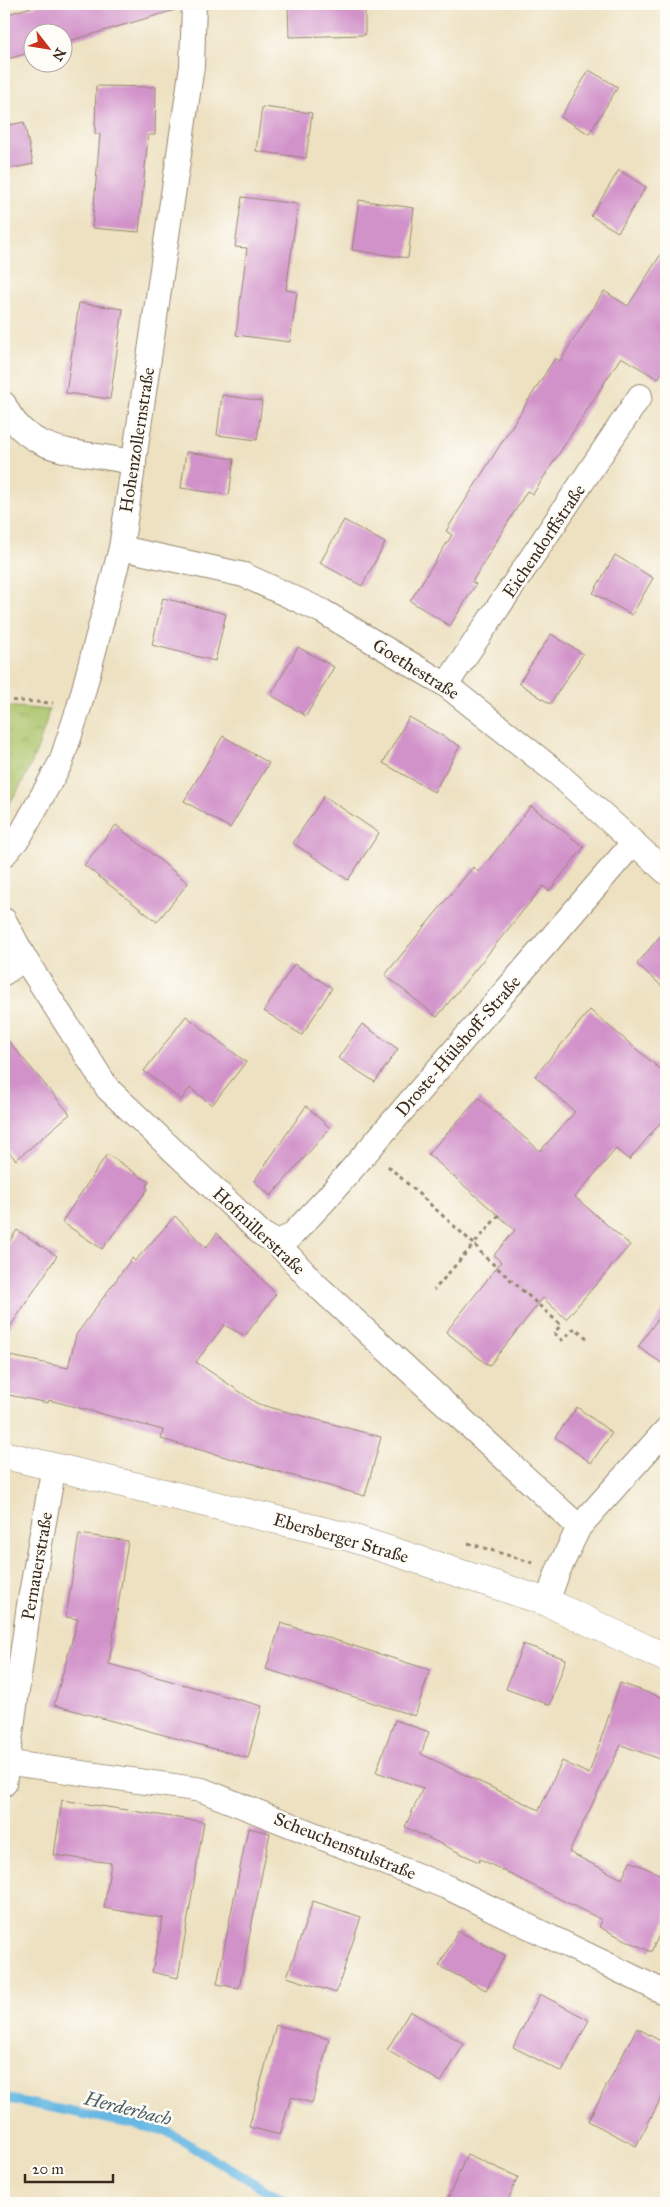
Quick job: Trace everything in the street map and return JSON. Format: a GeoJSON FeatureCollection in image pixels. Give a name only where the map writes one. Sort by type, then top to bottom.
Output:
{"type":"FeatureCollection","features":[{"type":"Feature","properties":{"kind":"street","name":"Hohenzollernstraße"},"geometry":{"type":"LineString","coordinates":[[4,855],[20,836],[61,762],[80,704],[120,548],[192,66],[194,4]]}},
{"type":"Feature","properties":{"kind":"street","name":"Eichendorffstraße"},"geometry":{"type":"LineString","coordinates":[[446,685],[640,396]]}},
{"type":"Feature","properties":{"kind":"street"},"geometry":{"type":"LineString","coordinates":[[4,404],[22,433],[47,447],[134,463]]}},
{"type":"Feature","properties":{"kind":"street","name":"Goethestraße"},"geometry":{"type":"LineString","coordinates":[[120,548],[244,576],[322,611],[446,685],[557,773],[666,872]]}},
{"type":"Feature","properties":{"kind":"street","name":"Droste-Hülshoff-Straße"},"geometry":{"type":"LineString","coordinates":[[276,1242],[291,1236],[451,1056],[634,842]]}},
{"type":"Feature","properties":{"kind":"street","name":"Hofmillerstraße"},"geometry":{"type":"LineString","coordinates":[[4,920],[25,959],[108,1090],[262,1234],[276,1242],[312,1281],[578,1527]]}},
{"type":"Feature","properties":{"kind":"street"},"geometry":{"type":"LineString","coordinates":[[4,973],[25,959]]}},
{"type":"Feature","properties":{"kind":"street"},"geometry":{"type":"LineString","coordinates":[[547,1602],[558,1571],[578,1527],[666,1430]]}},
{"type":"Feature","properties":{"kind":"street","name":"Ebersberger Straße"},"geometry":{"type":"LineString","coordinates":[[4,1455],[349,1536],[547,1602],[666,1658]]}},
{"type":"Feature","properties":{"kind":"street","name":"Pernauerstraße"},"geometry":{"type":"LineString","coordinates":[[5,1770],[29,1605],[54,1466]]}},
{"type":"Feature","properties":{"kind":"street","name":"Scheuchenstulstraße"},"geometry":{"type":"LineString","coordinates":[[5,1770],[202,1790],[449,1888],[666,1993]]}},
{"type":"Feature","properties":{"kind":"path"},"geometry":{"type":"LineString","coordinates":[[4,700],[80,704]]}},
{"type":"Feature","properties":{"kind":"path"},"geometry":{"type":"LineString","coordinates":[[369,1148],[474,1244],[482,1255],[561,1325],[554,1333],[562,1340],[575,1328],[588,1339]]}},
{"type":"Feature","properties":{"kind":"path"},"geometry":{"type":"LineString","coordinates":[[434,1290],[499,1215]]}},
{"type":"Feature","properties":{"kind":"green space"},"geometry":{"type":"Polygon","coordinates":[[[4,706],[49,710],[32,763],[4,811],[4,706]]]}},
{"type":"Feature","properties":{"kind":"building"},"geometry":{"type":"Polygon","coordinates":[[[42,4],[174,4],[175,10],[72,40],[72,22],[22,22],[22,55],[4,60],[4,15],[42,4]]]}},
{"type":"Feature","properties":{"kind":"building"},"geometry":{"type":"Polygon","coordinates":[[[288,4],[365,4],[365,35],[289,37],[288,4]]]}},
{"type":"Feature","properties":{"kind":"building"},"geometry":{"type":"Polygon","coordinates":[[[589,70],[618,87],[589,134],[561,117],[589,70]]]}},
{"type":"Feature","properties":{"kind":"building"},"geometry":{"type":"Polygon","coordinates":[[[96,86],[156,87],[155,135],[148,135],[139,232],[92,228],[100,134],[95,134],[96,86]]]}},
{"type":"Feature","properties":{"kind":"building"},"geometry":{"type":"Polygon","coordinates":[[[262,107],[312,113],[306,158],[256,151],[262,107]]]}},
{"type":"Feature","properties":{"kind":"building"},"geometry":{"type":"Polygon","coordinates":[[[24,122],[33,164],[4,170],[4,126],[24,122]]]}},
{"type":"Feature","properties":{"kind":"building"},"geometry":{"type":"Polygon","coordinates":[[[619,170],[646,187],[618,232],[591,216],[619,170]]]}},
{"type":"Feature","properties":{"kind":"building"},"geometry":{"type":"Polygon","coordinates":[[[242,197],[298,204],[286,290],[297,292],[290,342],[236,335],[247,248],[235,247],[242,197]]]}},
{"type":"Feature","properties":{"kind":"building"},"geometry":{"type":"Polygon","coordinates":[[[359,200],[414,208],[408,258],[352,250],[359,200]]]}},
{"type":"Feature","properties":{"kind":"building"},"geometry":{"type":"Polygon","coordinates":[[[666,246],[666,366],[658,379],[621,357],[533,494],[527,491],[472,582],[476,584],[450,626],[410,601],[452,535],[446,531],[555,358],[560,361],[604,291],[628,306],[666,246]]]}},
{"type":"Feature","properties":{"kind":"building"},"geometry":{"type":"Polygon","coordinates":[[[79,303],[123,309],[110,399],[66,393],[79,303]]]}},
{"type":"Feature","properties":{"kind":"building"},"geometry":{"type":"Polygon","coordinates":[[[222,395],[262,401],[257,440],[217,435],[222,395]]]}},
{"type":"Feature","properties":{"kind":"building"},"geometry":{"type":"Polygon","coordinates":[[[186,452],[234,459],[229,495],[181,488],[186,452]]]}},
{"type":"Feature","properties":{"kind":"building"},"geometry":{"type":"Polygon","coordinates":[[[344,520],[385,543],[362,586],[320,563],[344,520]]]}},
{"type":"Feature","properties":{"kind":"building"},"geometry":{"type":"Polygon","coordinates":[[[615,555],[653,578],[632,615],[593,593],[615,555]]]}},
{"type":"Feature","properties":{"kind":"building"},"geometry":{"type":"Polygon","coordinates":[[[163,598],[226,614],[215,661],[152,645],[163,598]]]}},
{"type":"Feature","properties":{"kind":"building"},"geometry":{"type":"Polygon","coordinates":[[[551,634],[583,654],[550,704],[519,683],[551,634]]]}},
{"type":"Feature","properties":{"kind":"building"},"geometry":{"type":"Polygon","coordinates":[[[298,647],[334,667],[306,716],[271,695],[298,647]]]}},
{"type":"Feature","properties":{"kind":"building"},"geometry":{"type":"Polygon","coordinates":[[[409,717],[460,746],[434,792],[383,763],[409,717]]]}},
{"type":"Feature","properties":{"kind":"building"},"geometry":{"type":"Polygon","coordinates":[[[223,736],[269,763],[230,828],[184,801],[223,736]]]}},
{"type":"Feature","properties":{"kind":"building"},"geometry":{"type":"Polygon","coordinates":[[[324,796],[379,833],[348,880],[293,843],[324,796]]]}},
{"type":"Feature","properties":{"kind":"building"},"geometry":{"type":"Polygon","coordinates":[[[531,806],[584,847],[549,891],[543,886],[437,1017],[385,975],[473,867],[479,872],[531,806]]]}},
{"type":"Feature","properties":{"kind":"building"},"geometry":{"type":"Polygon","coordinates":[[[116,825],[188,883],[157,922],[84,865],[116,825]]]}},
{"type":"Feature","properties":{"kind":"building"},"geometry":{"type":"Polygon","coordinates":[[[666,929],[666,990],[637,964],[666,929]]]}},
{"type":"Feature","properties":{"kind":"building"},"geometry":{"type":"Polygon","coordinates":[[[294,964],[332,988],[302,1035],[264,1011],[294,964]]]}},
{"type":"Feature","properties":{"kind":"building"},"geometry":{"type":"Polygon","coordinates":[[[590,1010],[666,1074],[666,1116],[629,1160],[616,1149],[575,1197],[630,1245],[566,1319],[543,1298],[489,1366],[446,1332],[501,1262],[494,1255],[515,1230],[428,1154],[479,1098],[540,1151],[575,1112],[535,1076],[590,1010]]]}},
{"type":"Feature","properties":{"kind":"building"},"geometry":{"type":"Polygon","coordinates":[[[186,1016],[246,1062],[212,1105],[190,1088],[181,1100],[144,1071],[186,1016]]]}},
{"type":"Feature","properties":{"kind":"building"},"geometry":{"type":"Polygon","coordinates":[[[362,1024],[398,1049],[375,1082],[338,1058],[362,1024]]]}},
{"type":"Feature","properties":{"kind":"building"},"geometry":{"type":"Polygon","coordinates":[[[4,1036],[70,1114],[16,1160],[4,1146],[4,1036]]]}},
{"type":"Feature","properties":{"kind":"building"},"geometry":{"type":"Polygon","coordinates":[[[306,1106],[330,1128],[271,1196],[254,1181],[306,1106]]]}},
{"type":"Feature","properties":{"kind":"building"},"geometry":{"type":"Polygon","coordinates":[[[107,1154],[149,1182],[146,1187],[148,1189],[102,1249],[62,1222],[107,1154]]]}},
{"type":"Feature","properties":{"kind":"building"},"geometry":{"type":"Polygon","coordinates":[[[175,1216],[206,1248],[217,1233],[276,1294],[245,1336],[224,1325],[196,1362],[258,1404],[381,1437],[365,1496],[161,1439],[163,1430],[49,1400],[48,1403],[4,1394],[6,1355],[68,1368],[76,1335],[132,1258],[135,1261],[175,1216]]]}},
{"type":"Feature","properties":{"kind":"building"},"geometry":{"type":"Polygon","coordinates":[[[17,1230],[57,1256],[4,1336],[4,1250],[17,1230]]]}},
{"type":"Feature","properties":{"kind":"building"},"geometry":{"type":"Polygon","coordinates":[[[666,1307],[666,1366],[638,1347],[666,1307]]]}},
{"type":"Feature","properties":{"kind":"building"},"geometry":{"type":"Polygon","coordinates":[[[577,1407],[612,1433],[591,1463],[555,1437],[577,1407]]]}},
{"type":"Feature","properties":{"kind":"building"},"geometry":{"type":"Polygon","coordinates":[[[79,1534],[128,1541],[109,1664],[262,1706],[248,1758],[54,1705],[78,1619],[66,1617],[79,1534]]]}},
{"type":"Feature","properties":{"kind":"building"},"geometry":{"type":"Polygon","coordinates":[[[281,1623],[430,1670],[415,1716],[266,1669],[281,1623]]]}},
{"type":"Feature","properties":{"kind":"building"},"geometry":{"type":"Polygon","coordinates":[[[523,1644],[566,1659],[550,1705],[506,1689],[523,1644]]]}},
{"type":"Feature","properties":{"kind":"building"},"geometry":{"type":"Polygon","coordinates":[[[620,1683],[666,1699],[666,1761],[621,1745],[569,1852],[622,1879],[630,1861],[666,1877],[666,1921],[651,1952],[599,1927],[602,1920],[480,1859],[479,1862],[405,1827],[423,1788],[376,1772],[395,1720],[429,1732],[421,1754],[539,1810],[562,1761],[589,1774],[620,1683]]]}},
{"type":"Feature","properties":{"kind":"building"},"geometry":{"type":"Polygon","coordinates":[[[62,1800],[204,1822],[178,1978],[152,1972],[163,1918],[104,1908],[111,1863],[54,1855],[62,1800]]]}},
{"type":"Feature","properties":{"kind":"building"},"geometry":{"type":"Polygon","coordinates":[[[248,1828],[270,1833],[239,1988],[217,1984],[248,1828]]]}},
{"type":"Feature","properties":{"kind":"building"},"geometry":{"type":"Polygon","coordinates":[[[313,1901],[361,1917],[336,1993],[287,1977],[313,1901]]]}},
{"type":"Feature","properties":{"kind":"building"},"geometry":{"type":"Polygon","coordinates":[[[458,1931],[505,1955],[486,1990],[439,1966],[458,1931]]]}},
{"type":"Feature","properties":{"kind":"building"},"geometry":{"type":"Polygon","coordinates":[[[540,1994],[589,2020],[562,2072],[513,2047],[540,1994]]]}},
{"type":"Feature","properties":{"kind":"building"},"geometry":{"type":"Polygon","coordinates":[[[410,2011],[464,2044],[441,2082],[387,2050],[410,2011]]]}},
{"type":"Feature","properties":{"kind":"building"},"geometry":{"type":"Polygon","coordinates":[[[276,2025],[329,2039],[312,2103],[291,2097],[280,2135],[249,2127],[276,2025]]]}},
{"type":"Feature","properties":{"kind":"building"},"geometry":{"type":"Polygon","coordinates":[[[637,2028],[666,2044],[666,2089],[636,2146],[588,2121],[637,2028]]]}},
{"type":"Feature","properties":{"kind":"building"},"geometry":{"type":"Polygon","coordinates":[[[467,2154],[518,2177],[507,2203],[446,2203],[467,2154]]]}},
{"type":"Feature","properties":{"kind":"waterway","name":"Herderbach"},"geometry":{"type":"LineString","coordinates":[[4,2098],[166,2131],[288,2203]]}}]}
